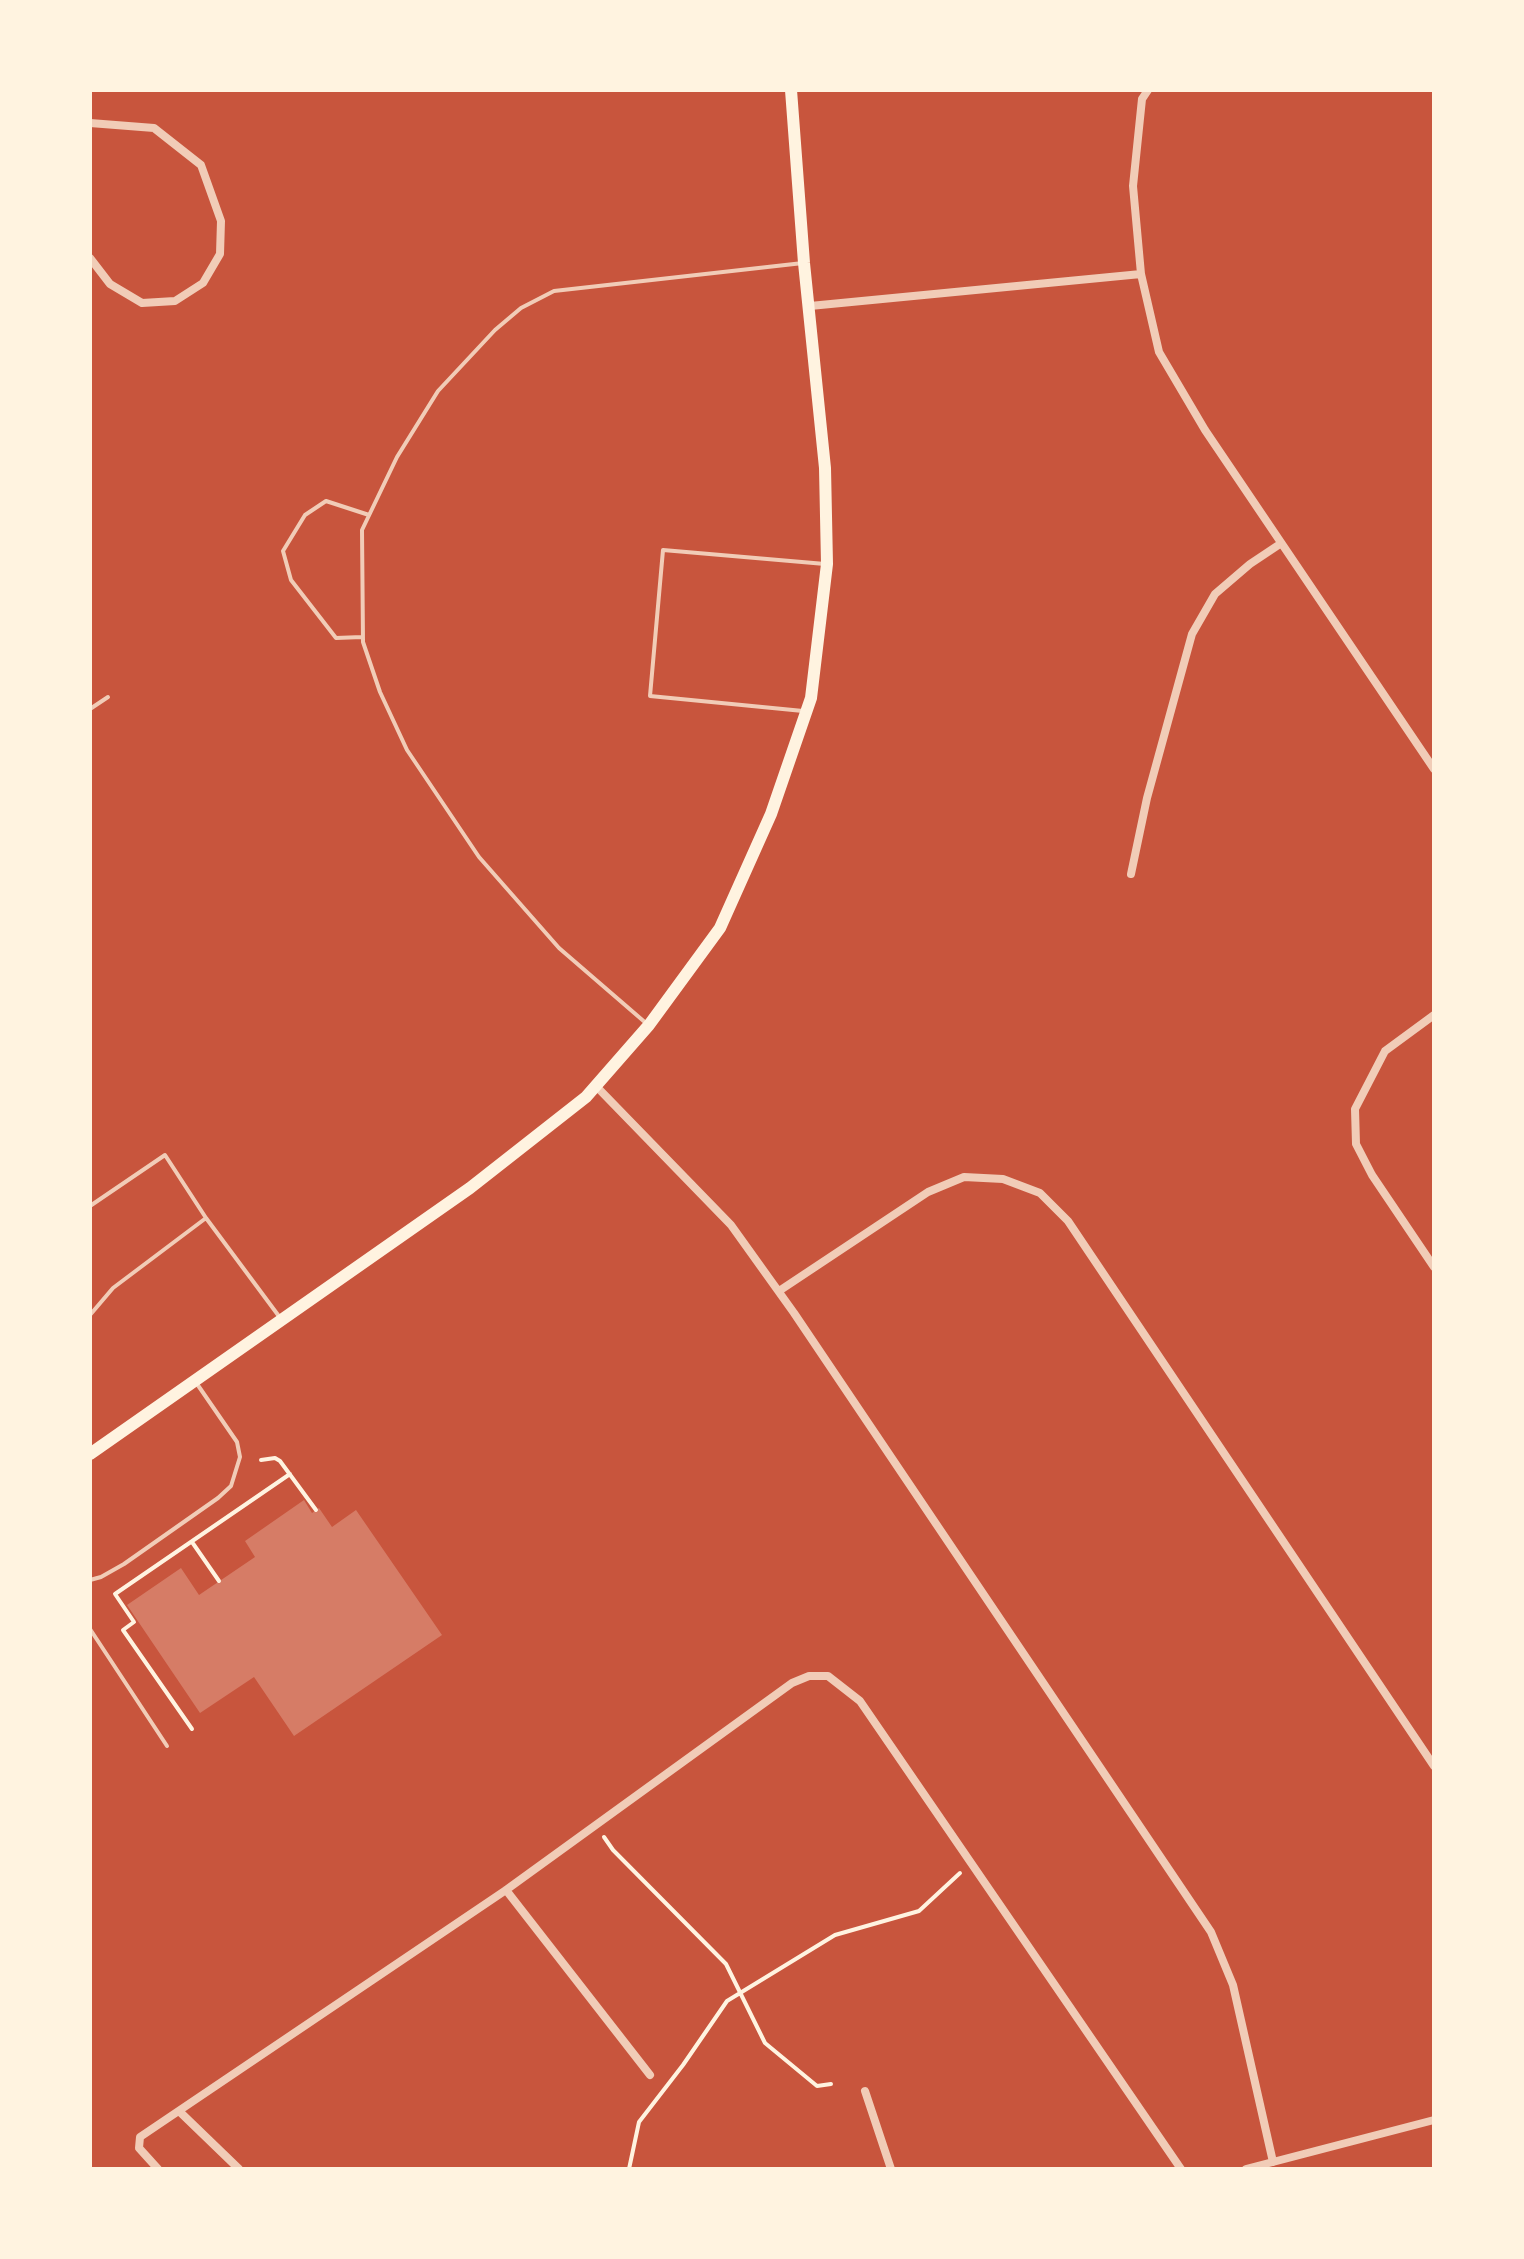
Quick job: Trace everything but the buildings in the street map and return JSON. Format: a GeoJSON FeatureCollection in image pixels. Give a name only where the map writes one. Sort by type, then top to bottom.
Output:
{"type":"FeatureCollection","features":[{"type":"Feature","properties":{"kind":"main road"},"geometry":{"type":"LineString","coordinates":[[90,1454],[470,1188],[586,1097],[649,1025],[720,928],[771,814],[811,698],[827,564],[825,468],[804,263],[791,90]]}},
{"type":"Feature","properties":{"kind":"street"},"geometry":{"type":"LineString","coordinates":[[1148,90],[1142,99],[1133,186],[1141,274],[1159,352],[1205,430],[1280,544],[1434,769]]}},
{"type":"Feature","properties":{"kind":"street"},"geometry":{"type":"LineString","coordinates":[[90,123],[154,128],[201,165],[221,221],[220,254],[203,283],[175,301],[142,303],[110,284],[90,258]]}},
{"type":"Feature","properties":{"kind":"street"},"geometry":{"type":"LineString","coordinates":[[810,306],[1141,274]]}},
{"type":"Feature","properties":{"kind":"street"},"geometry":{"type":"LineString","coordinates":[[1131,874],[1147,798],[1192,634],[1215,594],[1250,564],[1280,544]]}},
{"type":"Feature","properties":{"kind":"street"},"geometry":{"type":"LineString","coordinates":[[1434,1015],[1385,1051],[1355,1109],[1356,1144],[1372,1175],[1434,1267]]}},
{"type":"Feature","properties":{"kind":"street"},"geometry":{"type":"LineString","coordinates":[[595,1085],[731,1225],[779,1291],[1211,1932],[1233,1985],[1273,2162]]}},
{"type":"Feature","properties":{"kind":"street"},"geometry":{"type":"LineString","coordinates":[[779,1291],[928,1192],[964,1177],[1003,1179],[1040,1193],[1068,1221],[1434,1766]]}},
{"type":"Feature","properties":{"kind":"street"},"geometry":{"type":"LineString","coordinates":[[158,2169],[139,2148],[140,2137],[506,1890],[792,1683],[809,1676],[828,1676],[860,1701],[1181,2169]]}},
{"type":"Feature","properties":{"kind":"street"},"geometry":{"type":"LineString","coordinates":[[506,1890],[650,2075]]}},
{"type":"Feature","properties":{"kind":"street"},"geometry":{"type":"LineString","coordinates":[[865,2091],[891,2169]]}},
{"type":"Feature","properties":{"kind":"street"},"geometry":{"type":"LineString","coordinates":[[180,2112],[239,2169]]}},
{"type":"Feature","properties":{"kind":"street"},"geometry":{"type":"LineString","coordinates":[[1246,2169],[1434,2120]]}},
{"type":"Feature","properties":{"kind":"lane"},"geometry":{"type":"LineString","coordinates":[[649,1025],[559,948],[479,857],[407,750],[380,692],[363,637],[362,530],[397,457],[438,391],[495,330],[521,308],[554,291],[804,263]]}},
{"type":"Feature","properties":{"kind":"lane"},"geometry":{"type":"LineString","coordinates":[[363,637],[336,638],[291,580],[283,551],[305,515],[326,501],[369,515]]}},
{"type":"Feature","properties":{"kind":"lane"},"geometry":{"type":"LineString","coordinates":[[805,711],[650,696],[663,550],[827,564]]}},
{"type":"Feature","properties":{"kind":"lane"},"geometry":{"type":"LineString","coordinates":[[90,709],[108,697]]}},
{"type":"Feature","properties":{"kind":"lane"},"geometry":{"type":"LineString","coordinates":[[90,1206],[165,1155],[206,1218],[281,1320]]}},
{"type":"Feature","properties":{"kind":"lane"},"geometry":{"type":"LineString","coordinates":[[92,1313],[113,1288],[206,1218]]}},
{"type":"Feature","properties":{"kind":"lane"},"geometry":{"type":"LineString","coordinates":[[90,1304],[92,1313]]}},
{"type":"Feature","properties":{"kind":"lane"},"geometry":{"type":"LineString","coordinates":[[90,1580],[124,1564],[231,1486],[240,1457],[237,1442],[194,1380]]}},
{"type":"Feature","properties":{"kind":"lane"},"geometry":{"type":"LineString","coordinates":[[90,1629],[167,1746]]}},
{"type":"Feature","properties":{"kind":"path"},"geometry":{"type":"LineString","coordinates":[[261,1460],[275,1458],[316,1510]]}},
{"type":"Feature","properties":{"kind":"path"},"geometry":{"type":"LineString","coordinates":[[192,1729],[123,1630],[134,1622],[115,1594],[290,1474]]}},
{"type":"Feature","properties":{"kind":"path"},"geometry":{"type":"LineString","coordinates":[[192,1542],[219,1581]]}},
{"type":"Feature","properties":{"kind":"path"},"geometry":{"type":"LineString","coordinates":[[596,1825],[613,1850],[726,1964],[765,2043],[817,2086],[831,2084]]}},
{"type":"Feature","properties":{"kind":"path"},"geometry":{"type":"LineString","coordinates":[[629,2169],[639,2122],[727,2001],[835,1935],[919,1911],[972,1864]]}}]}
